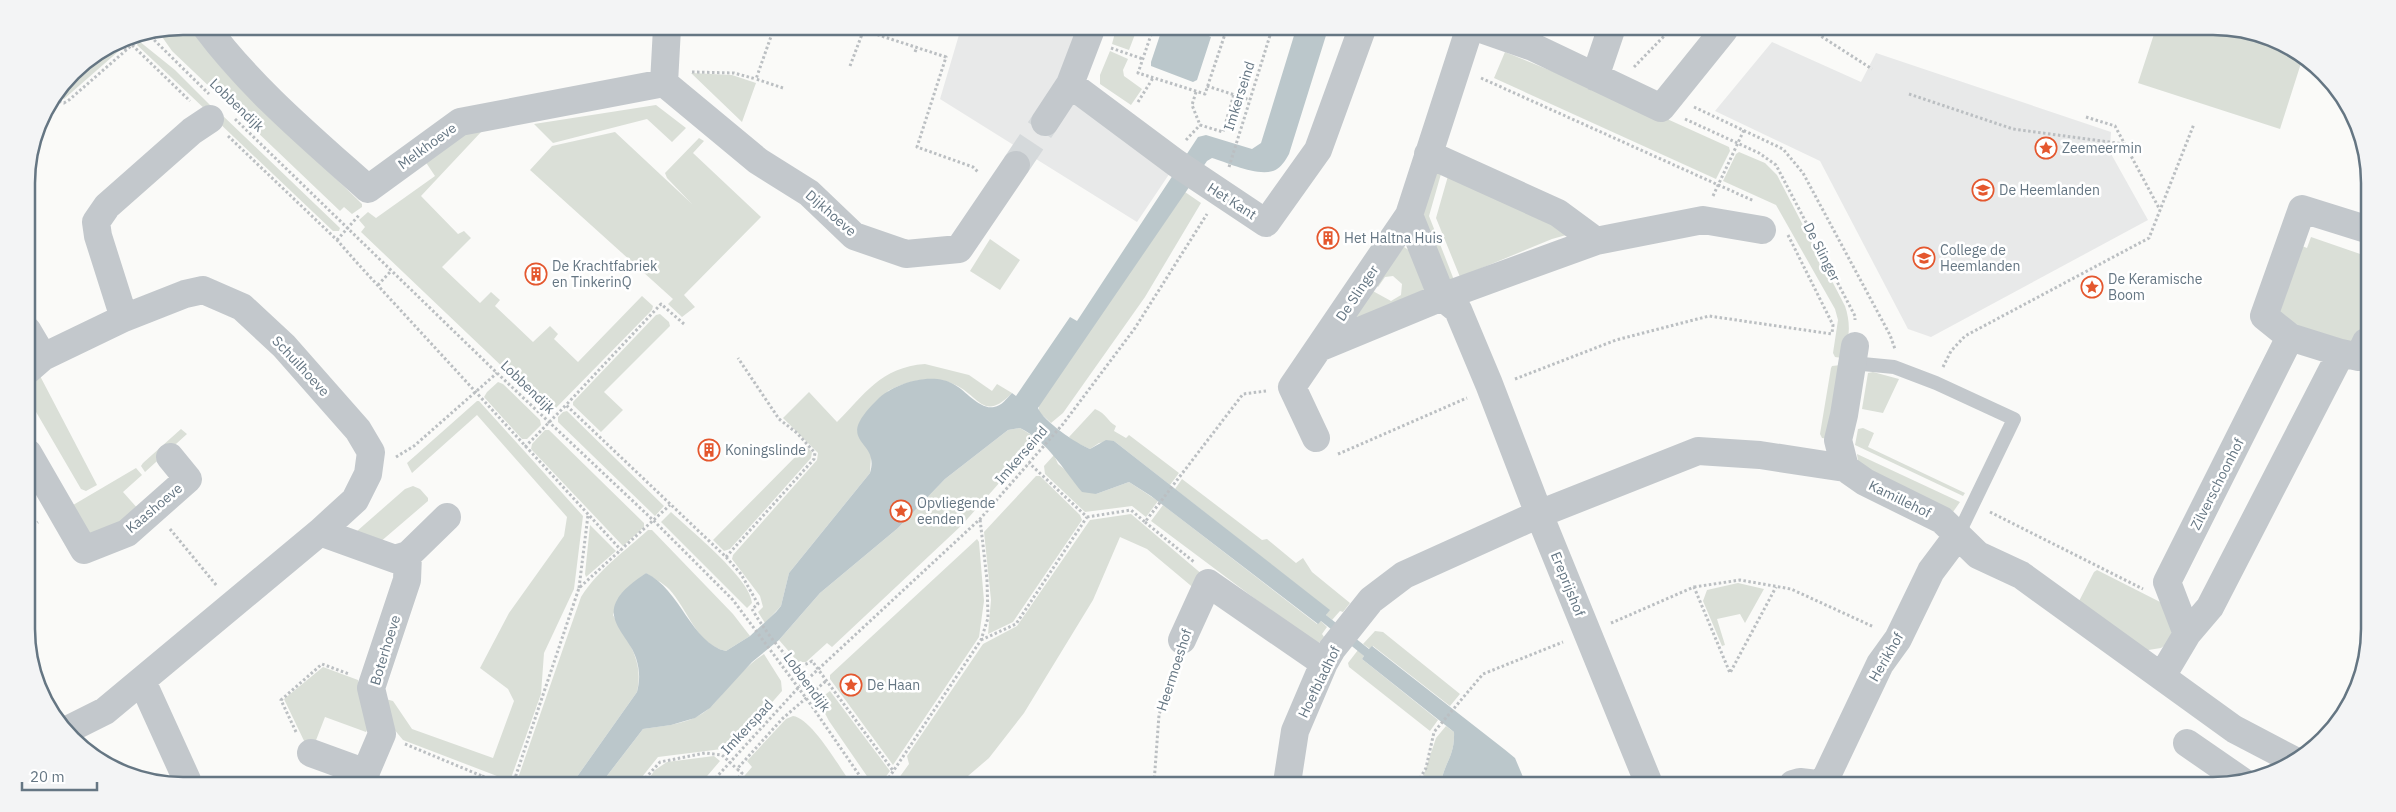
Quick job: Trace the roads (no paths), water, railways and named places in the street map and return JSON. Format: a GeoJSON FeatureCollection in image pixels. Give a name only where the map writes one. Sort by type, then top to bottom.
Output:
{"type":"FeatureCollection","features":[{"type":"Feature","properties":{"kind":"street","name":"Melkhoeve"},"geometry":{"type":"LineString","coordinates":[[212,35],[226,54],[295,124],[368,189],[460,122],[665,77]]}},
{"type":"Feature","properties":{"kind":"street"},"geometry":{"type":"LineString","coordinates":[[665,77],[666,35]]}},
{"type":"Feature","properties":{"kind":"street"},"geometry":{"type":"LineString","coordinates":[[1045,122],[1070,84],[1089,35]]}},
{"type":"Feature","properties":{"kind":"street","name":"Het Kant"},"geometry":{"type":"LineString","coordinates":[[1070,84],[1176,163],[1266,223],[1318,150],[1360,35]]}},
{"type":"Feature","properties":{"kind":"street","name":"De Slinger"},"geometry":{"type":"LineString","coordinates":[[1316,438],[1292,387],[1409,215],[1467,35]]}},
{"type":"Feature","properties":{"kind":"street"},"geometry":{"type":"LineString","coordinates":[[1498,35],[1604,73],[1668,100],[1720,35]]}},
{"type":"Feature","properties":{"kind":"street"},"geometry":{"type":"LineString","coordinates":[[1604,73],[1610,35]]}},
{"type":"Feature","properties":{"kind":"street","name":"Dijkhoeve"},"geometry":{"type":"LineString","coordinates":[[665,77],[758,161],[809,193],[854,236],[906,254],[959,249],[1016,166]]}},
{"type":"Feature","properties":{"kind":"street"},"geometry":{"type":"LineString","coordinates":[[124,318],[98,236],[96,222],[107,206],[218,110]]}},
{"type":"Feature","properties":{"kind":"street"},"geometry":{"type":"LineString","coordinates":[[1428,154],[1558,213],[1596,241]]}},
{"type":"Feature","properties":{"kind":"street"},"geometry":{"type":"LineString","coordinates":[[2361,227],[2302,208],[2264,316],[2290,338],[2359,357],[2361,353]]}},
{"type":"Feature","properties":{"kind":"street"},"geometry":{"type":"LineString","coordinates":[[1409,215],[1442,297]]}},
{"type":"Feature","properties":{"kind":"street","name":"De Slinger"},"geometry":{"type":"LineString","coordinates":[[1321,347],[1442,297],[1596,241],[1703,220],[1774,231]]}},
{"type":"Feature","properties":{"kind":"street","name":"Schuilhoeve"},"geometry":{"type":"LineString","coordinates":[[35,364],[124,318],[185,294],[203,290],[242,307],[284,346],[358,430],[371,452],[368,474],[355,500],[320,532],[105,711],[73,727]]}},
{"type":"Feature","properties":{"kind":"street","name":"Ereprijshof"},"geometry":{"type":"LineString","coordinates":[[1442,297],[1458,310],[1646,777]]}},
{"type":"Feature","properties":{"kind":"street","name":"Zilverschoonhof"},"geometry":{"type":"LineString","coordinates":[[2186,634],[2168,582],[2290,338]]}},
{"type":"Feature","properties":{"kind":"street"},"geometry":{"type":"LineString","coordinates":[[1842,346],[1844,415],[1838,440],[1845,468]]}},
{"type":"Feature","properties":{"kind":"street"},"geometry":{"type":"LineString","coordinates":[[2162,676],[2186,634],[2210,607],[2341,353]]}},
{"type":"Feature","properties":{"kind":"street","name":"Kamillehof"},"geometry":{"type":"LineString","coordinates":[[1539,514],[1698,451],[1760,455],[1845,468],[1865,482],[1942,520],[1978,555],[2021,575],[2280,761]]}},
{"type":"Feature","properties":{"kind":"street","name":"Kaashoeve"},"geometry":{"type":"LineString","coordinates":[[35,465],[84,550],[127,532],[188,479],[170,457]]}},
{"type":"Feature","properties":{"kind":"street","name":"Hoefbladhof"},"geometry":{"type":"LineString","coordinates":[[1288,777],[1295,731],[1328,656],[1371,600],[1404,575],[1539,514]]}},
{"type":"Feature","properties":{"kind":"street"},"geometry":{"type":"LineString","coordinates":[[320,532],[395,559],[408,555],[447,516]]}},
{"type":"Feature","properties":{"kind":"street","name":"Herikhof"},"geometry":{"type":"LineString","coordinates":[[1826,777],[1880,664],[1898,639],[1931,571],[1958,535]]}},
{"type":"Feature","properties":{"kind":"street","name":"Boterhoeve"},"geometry":{"type":"LineString","coordinates":[[364,777],[382,734],[371,688],[407,580],[408,555]]}},
{"type":"Feature","properties":{"kind":"street","name":"Heermoeshof"},"geometry":{"type":"LineString","coordinates":[[1182,640],[1208,583],[1328,656]]}},
{"type":"Feature","properties":{"kind":"street"},"geometry":{"type":"LineString","coordinates":[[142,681],[187,777]]}},
{"type":"Feature","properties":{"kind":"street"},"geometry":{"type":"LineString","coordinates":[[2187,743],[2234,775]]}},
{"type":"Feature","properties":{"kind":"street"},"geometry":{"type":"LineString","coordinates":[[312,753],[364,777]]}},
{"type":"Feature","properties":{"kind":"lane"},"geometry":{"type":"LineString","coordinates":[[1842,346],[1936,383],[2014,419],[1958,535]]}},
{"type":"Feature","properties":{"kind":"tunnel"},"geometry":{"type":"LineString","coordinates":[[1016,165],[1045,122]]}},
{"type":"Feature","properties":{"kind":"place","name":"Zeemeermin"},"geometry":{"type":"Point","coordinates":[2046,148]}},
{"type":"Feature","properties":{"kind":"place","name":"De Heemlanden"},"geometry":{"type":"Point","coordinates":[1983,190]}},
{"type":"Feature","properties":{"kind":"place","name":"Het Haltna Huis"},"geometry":{"type":"Point","coordinates":[1328,238]}},
{"type":"Feature","properties":{"kind":"place","name":"College de Heemlanden"},"geometry":{"type":"Point","coordinates":[1924,258]}},
{"type":"Feature","properties":{"kind":"place","name":"De Krachtfabriek en TinkerinQ"},"geometry":{"type":"Point","coordinates":[536,274]}},
{"type":"Feature","properties":{"kind":"place","name":"De Keramische Boom"},"geometry":{"type":"Point","coordinates":[2092,287]}},
{"type":"Feature","properties":{"kind":"place","name":"Koningslinde"},"geometry":{"type":"Point","coordinates":[709,450]}},
{"type":"Feature","properties":{"kind":"place","name":"Opvliegende eenden"},"geometry":{"type":"Point","coordinates":[901,511]}},
{"type":"Feature","properties":{"kind":"place","name":"De Haan"},"geometry":{"type":"Point","coordinates":[851,685]}}]}
